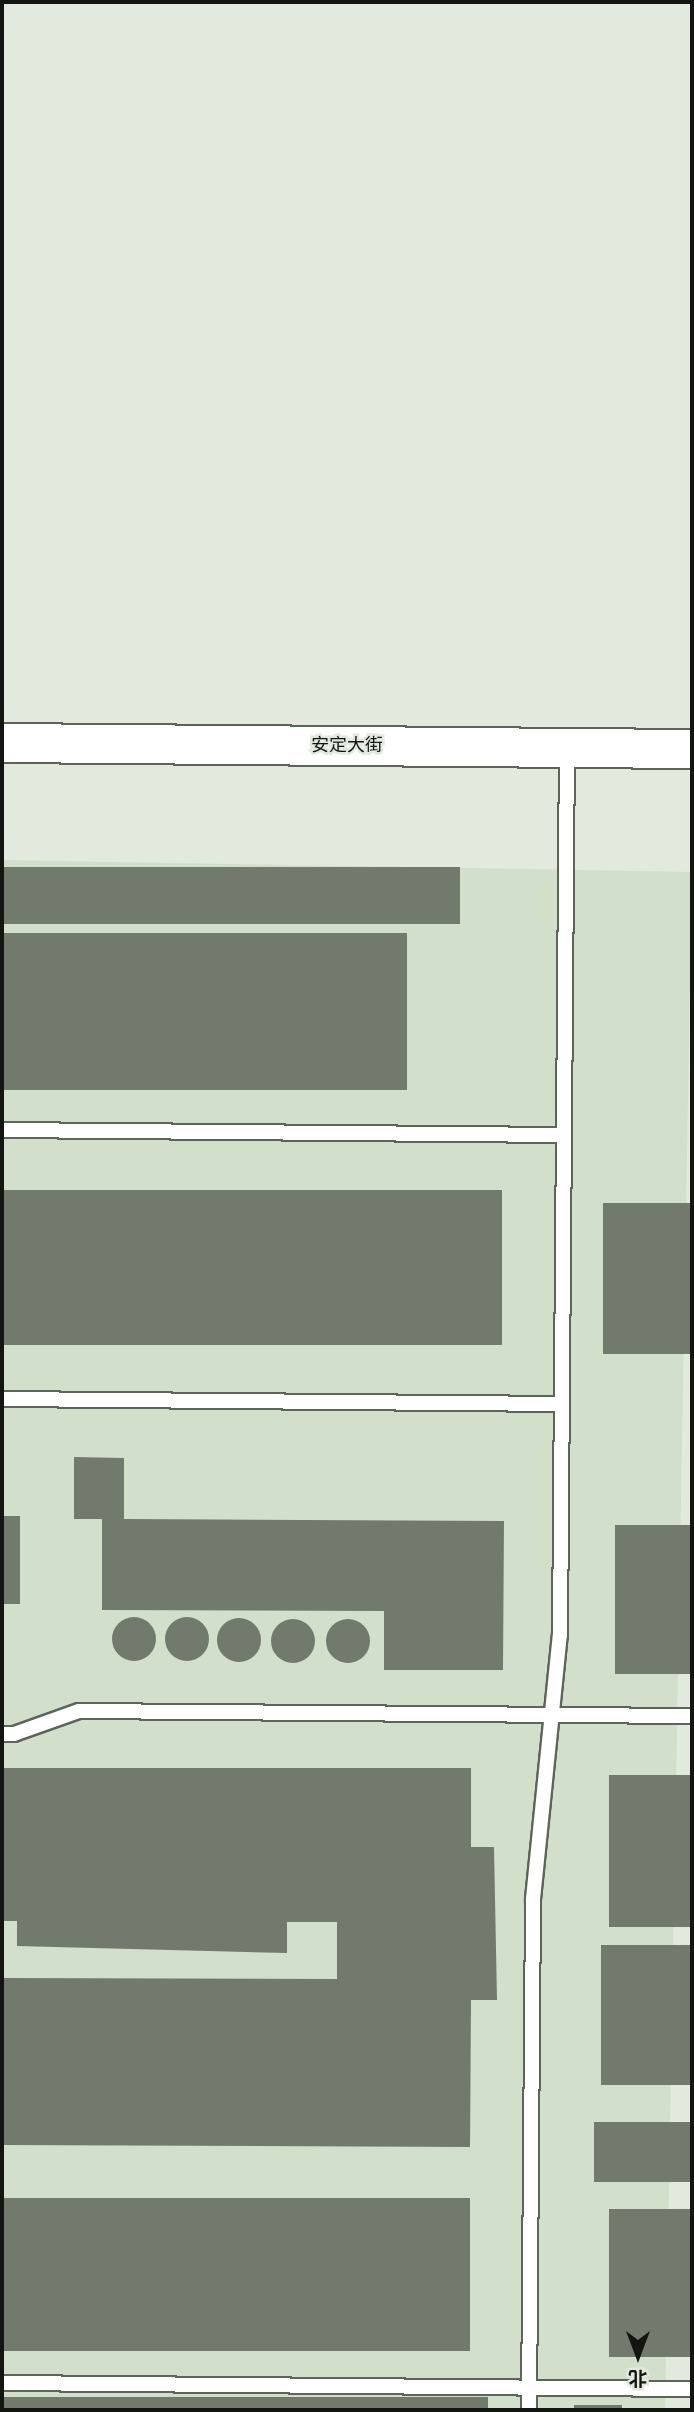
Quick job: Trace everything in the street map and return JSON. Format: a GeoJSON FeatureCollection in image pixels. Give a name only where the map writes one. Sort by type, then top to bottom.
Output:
{"type":"FeatureCollection","features":[{"type":"Feature","properties":{"kind":"street","name":"安定大街"},"geometry":{"type":"LineString","coordinates":[[2,743],[692,749]]}},
{"type":"Feature","properties":{"kind":"lane"},"geometry":{"type":"LineString","coordinates":[[529,2410],[533,1899],[559,1635],[567,748]]}},
{"type":"Feature","properties":{"kind":"lane"},"geometry":{"type":"LineString","coordinates":[[2,1130],[564,1135]]}},
{"type":"Feature","properties":{"kind":"lane"},"geometry":{"type":"LineString","coordinates":[[2,1399],[561,1404]]}},
{"type":"Feature","properties":{"kind":"lane"},"geometry":{"type":"LineString","coordinates":[[2,1734],[14,1734],[79,1711],[692,1716]]}},
{"type":"Feature","properties":{"kind":"lane"},"geometry":{"type":"LineString","coordinates":[[2,2383],[692,2389]]}},
{"type":"Feature","properties":{"kind":"shaded area"},"geometry":{"type":"Polygon","coordinates":[[[2,860],[692,872],[665,2410],[2,2410],[2,860]]]}},
{"type":"Feature","properties":{"kind":"building"},"geometry":{"type":"Polygon","coordinates":[[[2,867],[460,867],[460,924],[2,924],[2,867]]]}},
{"type":"Feature","properties":{"kind":"building"},"geometry":{"type":"Polygon","coordinates":[[[2,933],[407,933],[407,1090],[2,1090],[2,933]]]}},
{"type":"Feature","properties":{"kind":"building"},"geometry":{"type":"Polygon","coordinates":[[[2,1190],[502,1190],[502,1345],[2,1345],[2,1190]]]}},
{"type":"Feature","properties":{"kind":"building"},"geometry":{"type":"Polygon","coordinates":[[[603,1203],[692,1203],[692,1354],[603,1354],[603,1203]]]}},
{"type":"Feature","properties":{"kind":"building"},"geometry":{"type":"Polygon","coordinates":[[[74,1457],[124,1458],[124,1519],[504,1521],[503,1670],[384,1670],[384,1611],[102,1610],[102,1519],[74,1519],[74,1457]]]}},
{"type":"Feature","properties":{"kind":"building"},"geometry":{"type":"Polygon","coordinates":[[[2,1516],[20,1516],[20,1604],[2,1604],[2,1516]]]}},
{"type":"Feature","properties":{"kind":"building"},"geometry":{"type":"Polygon","coordinates":[[[615,1525],[692,1525],[692,1674],[615,1674],[615,1525]]]}},
{"type":"Feature","properties":{"kind":"building"},"geometry":{"type":"Polygon","coordinates":[[[134,1617],[149,1624],[156,1639],[149,1654],[134,1661],[119,1654],[112,1639],[119,1624],[134,1617]]]}},
{"type":"Feature","properties":{"kind":"building"},"geometry":{"type":"Polygon","coordinates":[[[187,1617],[202,1624],[209,1639],[202,1654],[187,1661],[172,1654],[165,1639],[172,1624],[187,1617]]]}},
{"type":"Feature","properties":{"kind":"building"},"geometry":{"type":"Polygon","coordinates":[[[239,1618],[254,1625],[261,1640],[254,1655],[239,1662],[224,1655],[217,1640],[224,1625],[239,1618]]]}},
{"type":"Feature","properties":{"kind":"building"},"geometry":{"type":"Polygon","coordinates":[[[293,1619],[308,1626],[315,1641],[308,1656],[293,1663],[278,1656],[271,1641],[278,1626],[293,1619]]]}},
{"type":"Feature","properties":{"kind":"building"},"geometry":{"type":"Polygon","coordinates":[[[348,1619],[363,1626],[370,1641],[363,1656],[348,1663],[333,1656],[326,1641],[333,1626],[348,1619]]]}},
{"type":"Feature","properties":{"kind":"building"},"geometry":{"type":"Polygon","coordinates":[[[2,1768],[471,1768],[471,1847],[494,1847],[497,2000],[471,2000],[470,2147],[2,2145],[2,1978],[337,1979],[337,1922],[287,1922],[287,1953],[17,1946],[17,1921],[2,1921],[2,1768]]]}},
{"type":"Feature","properties":{"kind":"building"},"geometry":{"type":"Polygon","coordinates":[[[609,1775],[692,1775],[692,1927],[609,1927],[609,1775]]]}},
{"type":"Feature","properties":{"kind":"building"},"geometry":{"type":"Polygon","coordinates":[[[601,1945],[692,1945],[692,2085],[601,2085],[601,1945]]]}},
{"type":"Feature","properties":{"kind":"building"},"geometry":{"type":"Polygon","coordinates":[[[594,2122],[692,2122],[692,2182],[594,2182],[594,2122]]]}},
{"type":"Feature","properties":{"kind":"building"},"geometry":{"type":"Polygon","coordinates":[[[2,2198],[470,2198],[470,2351],[2,2351],[2,2198]]]}},
{"type":"Feature","properties":{"kind":"building"},"geometry":{"type":"Polygon","coordinates":[[[609,2209],[692,2209],[692,2357],[609,2357],[609,2209]]]}},
{"type":"Feature","properties":{"kind":"building"},"geometry":{"type":"Polygon","coordinates":[[[2,2397],[488,2397],[488,2410],[2,2410],[2,2397]]]}},
{"type":"Feature","properties":{"kind":"building"},"geometry":{"type":"Polygon","coordinates":[[[574,2405],[622,2405],[622,2410],[574,2410],[574,2405]]]}}]}
